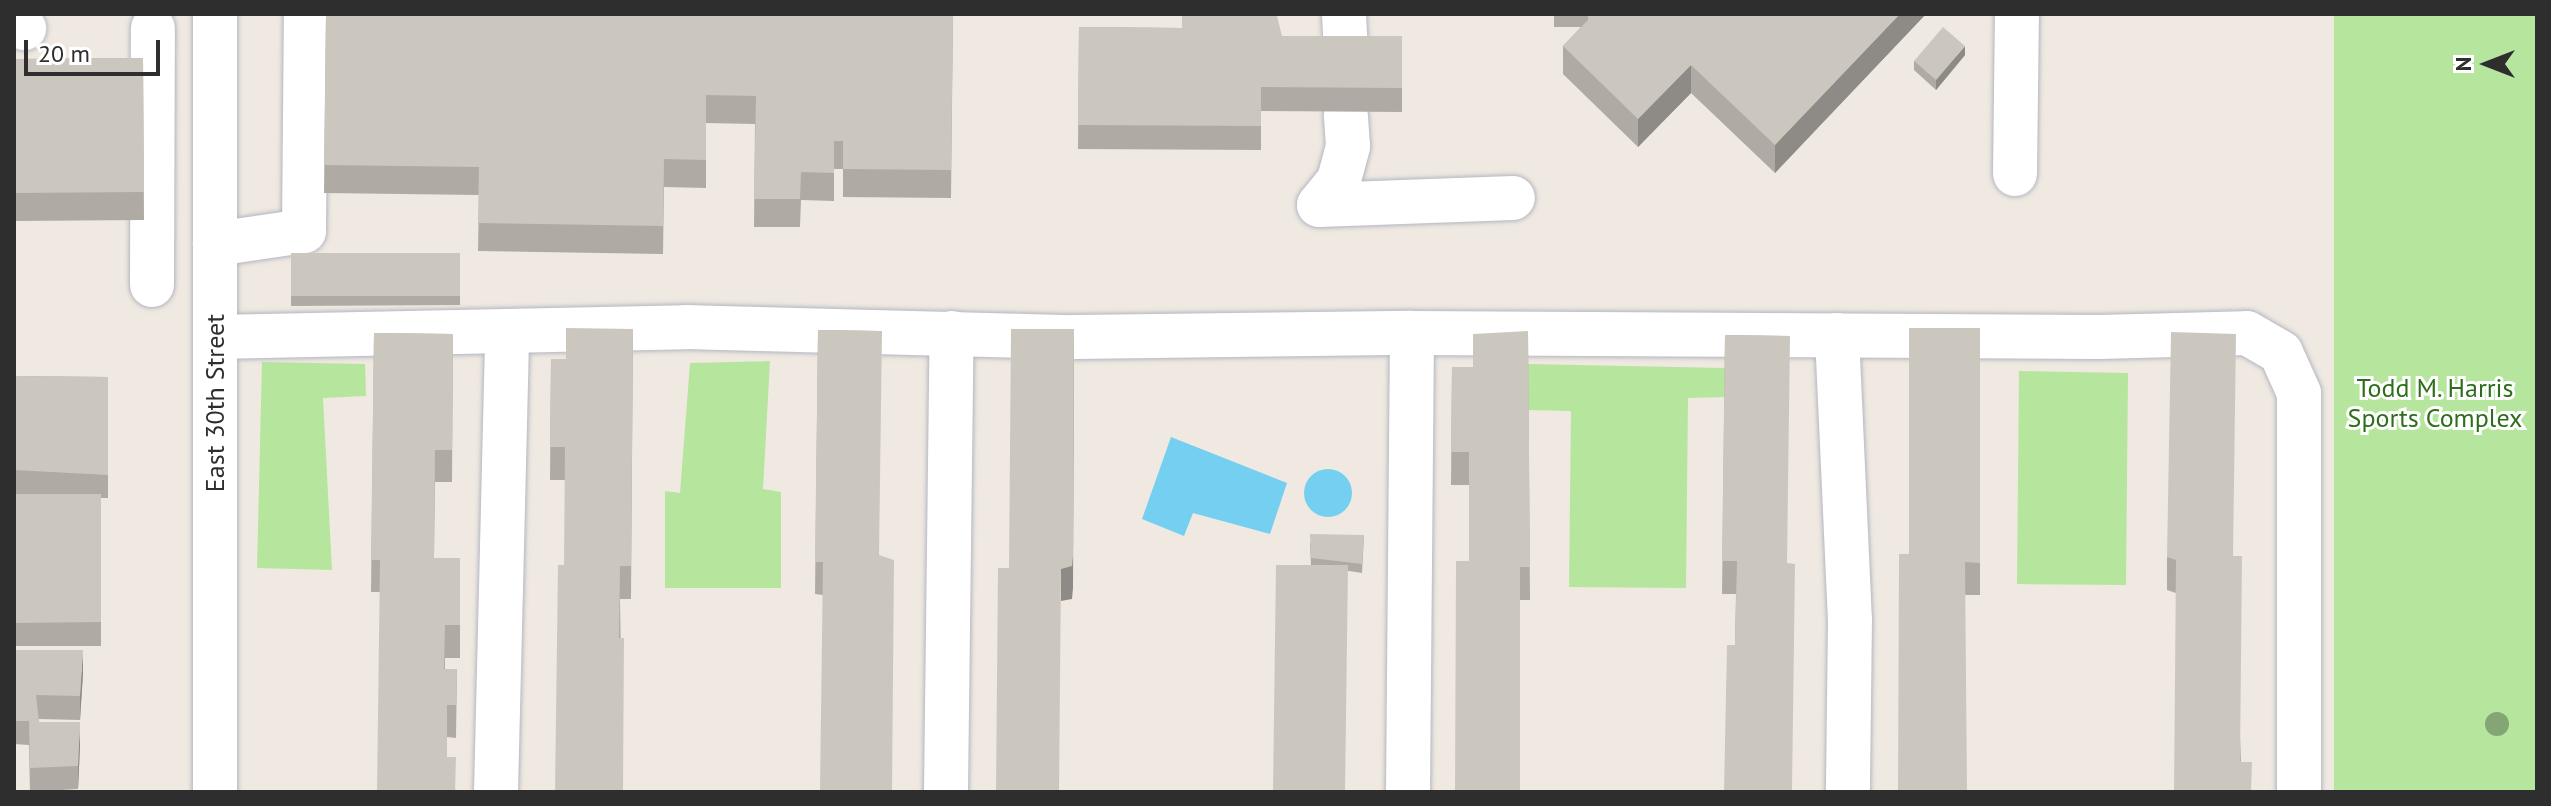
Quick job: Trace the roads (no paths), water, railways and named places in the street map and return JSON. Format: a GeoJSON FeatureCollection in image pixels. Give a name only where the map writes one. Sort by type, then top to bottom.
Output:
{"type":"FeatureCollection","features":[{"type":"Feature","properties":{"kind":"street","name":"East 30th Street"},"geometry":{"type":"LineString","coordinates":[[215,14],[215,792]]}},
{"type":"Feature","properties":{"kind":"street"},"geometry":{"type":"LineString","coordinates":[[215,244],[304,231],[306,14]]}},
{"type":"Feature","properties":{"kind":"street"},"geometry":{"type":"LineString","coordinates":[[2009,21],[2015,174]]}},
{"type":"Feature","properties":{"kind":"street"},"geometry":{"type":"LineString","coordinates":[[152,285],[153,28]]}},
{"type":"Feature","properties":{"kind":"street"},"geometry":{"type":"LineString","coordinates":[[1346,115],[1348,146],[1339,180],[1319,205],[1513,198]]}},
{"type":"Feature","properties":{"kind":"street"},"geometry":{"type":"LineString","coordinates":[[215,337],[686,327],[1074,337],[1412,333],[2247,333],[2281,353],[2299,393],[2299,792]]}},
{"type":"Feature","properties":{"kind":"street"},"geometry":{"type":"LineString","coordinates":[[496,792],[507,331]]}},
{"type":"Feature","properties":{"kind":"street"},"geometry":{"type":"LineString","coordinates":[[946,792],[952,333]]}},
{"type":"Feature","properties":{"kind":"street"},"geometry":{"type":"LineString","coordinates":[[1408,792],[1412,333]]}},
{"type":"Feature","properties":{"kind":"street"},"geometry":{"type":"LineString","coordinates":[[1837,335],[1850,620],[1848,792]]}},
{"type":"Feature","properties":{"kind":"water"},"geometry":{"type":"Polygon","coordinates":[[[1171,437],[1287,483],[1270,534],[1193,513],[1184,536],[1142,519],[1171,437]]]}},
{"type":"Feature","properties":{"kind":"water"},"geometry":{"type":"Polygon","coordinates":[[[1328,469],[1345,476],[1352,493],[1345,510],[1328,517],[1311,510],[1304,493],[1311,476],[1328,469]]]}},
{"type":"Feature","properties":{"kind":"park label","name":"Todd M. Harris Sports Complex"},"geometry":{"type":"Point","coordinates":[2435,403]}}]}
